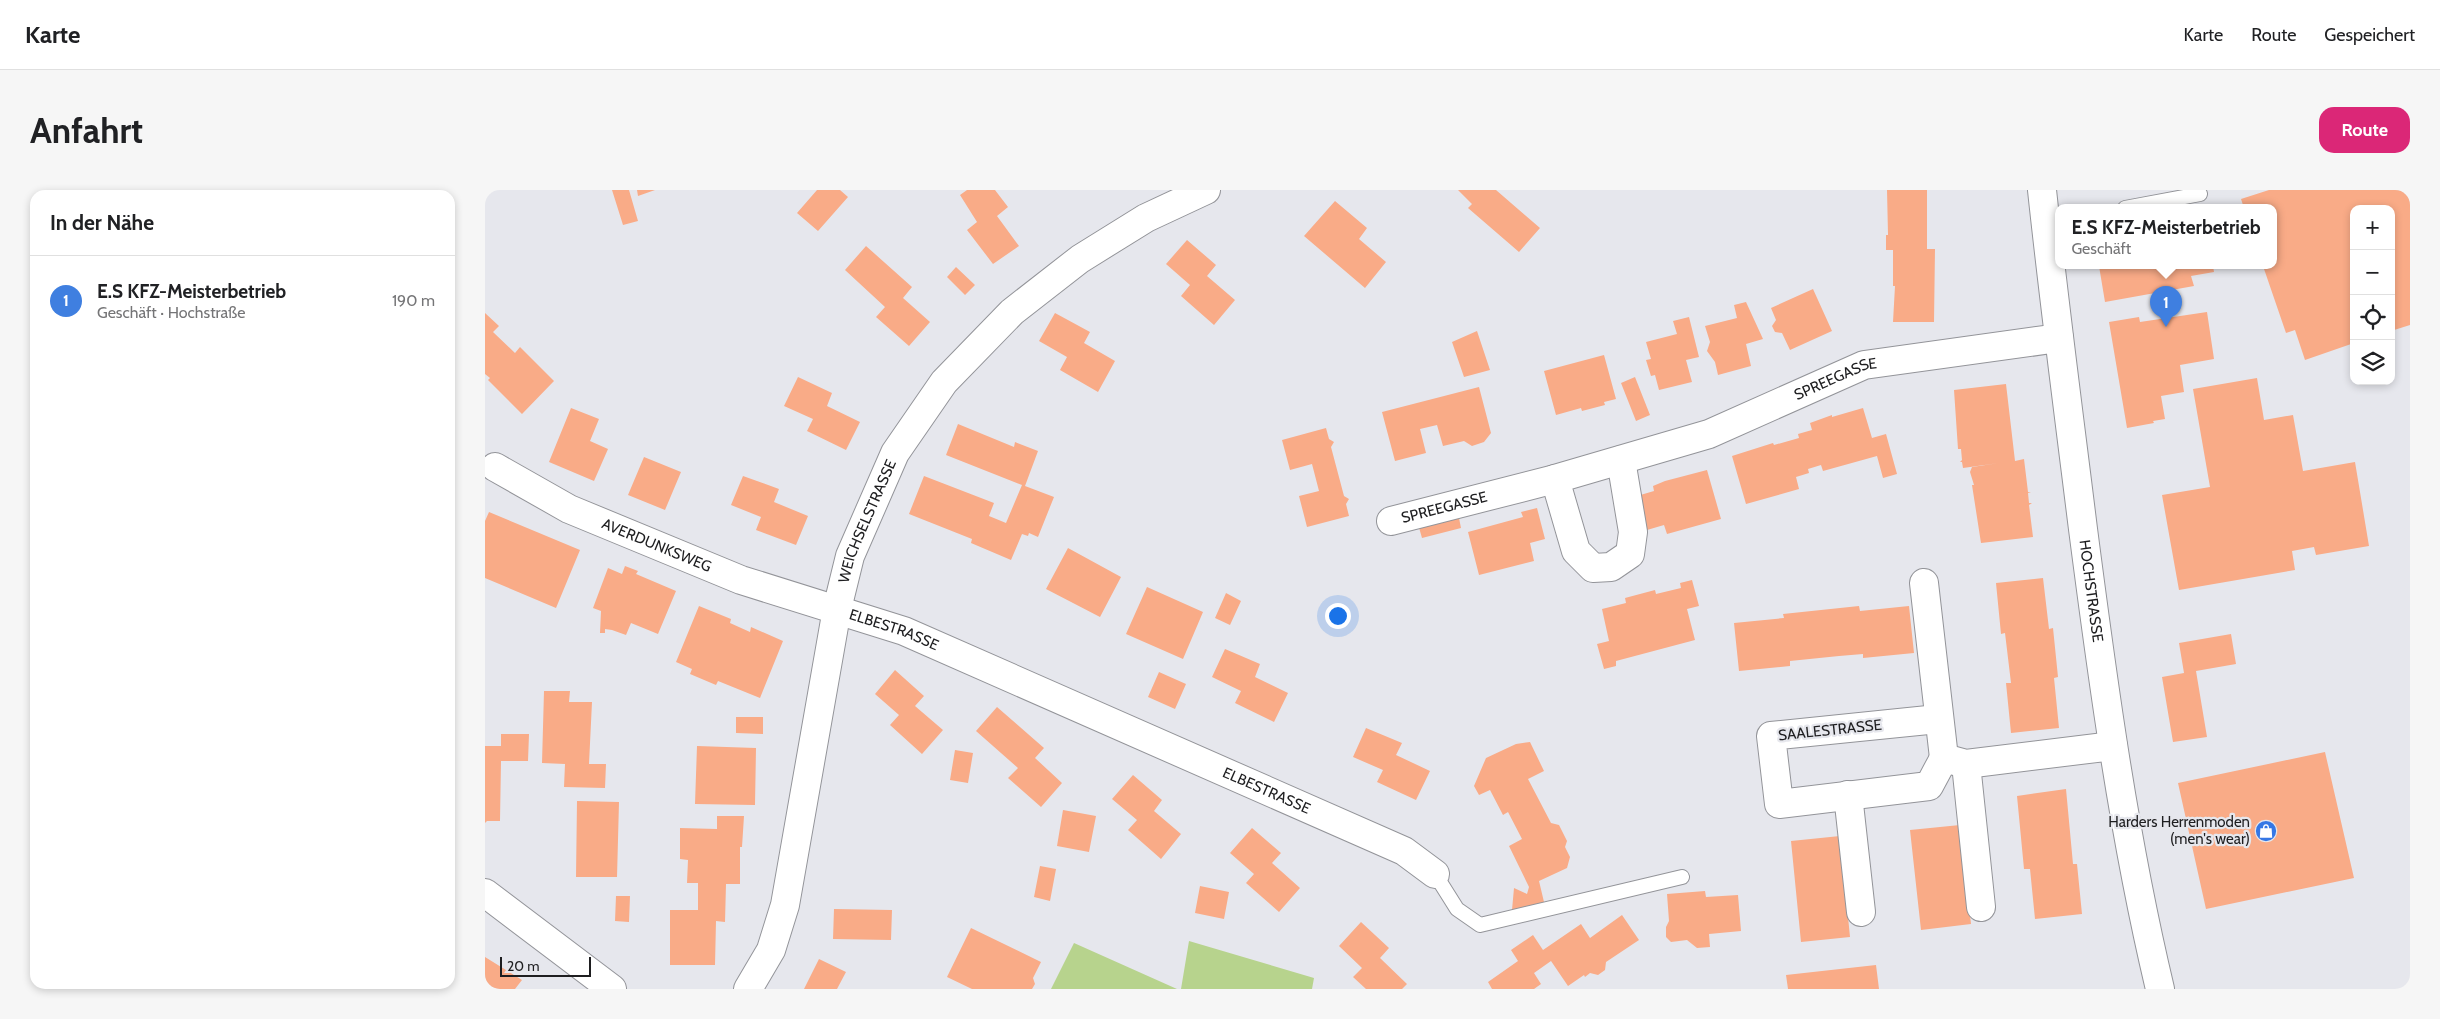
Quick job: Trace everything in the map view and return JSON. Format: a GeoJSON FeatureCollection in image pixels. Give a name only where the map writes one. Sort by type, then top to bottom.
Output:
{"type":"FeatureCollection","features":[{"type":"Feature","properties":{"kind":"street","name":"WEICHSELSTRASSE"},"geometry":{"type":"LineString","coordinates":[[748,989],[771,950],[785,905],[837,609],[850,556],[895,453],[944,382],[1012,312],[1080,259],[1146,218],[1206,190]]}},
{"type":"Feature","properties":{"kind":"street","name":"HOCHSTRASSE"},"geometry":{"type":"LineString","coordinates":[[2042,190],[2052,221],[2059,338],[2113,746],[2132,857],[2160,989]]}},
{"type":"Feature","properties":{"kind":"street","name":"SPREEGASSE"},"geometry":{"type":"LineString","coordinates":[[1391,521],[1555,479],[1709,434],[1864,365],[2059,338]]}},
{"type":"Feature","properties":{"kind":"street"},"geometry":{"type":"LineString","coordinates":[[1555,479],[1576,551],[1593,568],[1611,567],[1629,554],[1633,532],[1621,460]]}},
{"type":"Feature","properties":{"kind":"street","name":"AVERDUNKSWEG"},"geometry":{"type":"LineString","coordinates":[[490,465],[569,509],[605,524],[741,580],[837,609]]}},
{"type":"Feature","properties":{"kind":"street"},"geometry":{"type":"LineString","coordinates":[[1924,583],[1938,719],[1955,761],[1981,907]]}},
{"type":"Feature","properties":{"kind":"street","name":"ELBESTRASSE"},"geometry":{"type":"LineString","coordinates":[[837,609],[904,631],[1395,847],[1404,851],[1435,874]]}},
{"type":"Feature","properties":{"kind":"street","name":"SAALESTRASSE"},"geometry":{"type":"LineString","coordinates":[[1938,719],[1771,736],[1779,804],[1929,786],[1955,761]]}},
{"type":"Feature","properties":{"kind":"street"},"geometry":{"type":"LineString","coordinates":[[1955,761],[2113,746]]}},
{"type":"Feature","properties":{"kind":"street"},"geometry":{"type":"LineString","coordinates":[[1848,795],[1861,912]]}},
{"type":"Feature","properties":{"kind":"street"},"geometry":{"type":"LineString","coordinates":[[485,893],[612,989]]}},
{"type":"Feature","properties":{"kind":"lane"},"geometry":{"type":"LineString","coordinates":[[2146,204],[2200,194]]}},
{"type":"Feature","properties":{"kind":"lane","name":"ELBESTRASSE"},"geometry":{"type":"LineString","coordinates":[[1435,874],[1457,909],[1480,926],[1682,877]]}},
{"type":"Feature","properties":{"kind":"green space"},"geometry":{"type":"Polygon","coordinates":[[[1189,941],[1314,978],[1312,989],[1181,989],[1189,941]]]}},
{"type":"Feature","properties":{"kind":"green space"},"geometry":{"type":"Polygon","coordinates":[[[1074,943],[1177,989],[1051,989],[1074,943]]]}},
{"type":"Feature","properties":{"kind":"building"},"geometry":{"type":"Polygon","coordinates":[[[612,190],[629,190],[638,221],[623,225],[612,190]]]}},
{"type":"Feature","properties":{"kind":"building"},"geometry":{"type":"Polygon","coordinates":[[[637,190],[655,190],[638,196],[637,190]]]}},
{"type":"Feature","properties":{"kind":"building"},"geometry":{"type":"Polygon","coordinates":[[[817,190],[840,190],[848,197],[818,231],[797,213],[817,190]]]}},
{"type":"Feature","properties":{"kind":"building"},"geometry":{"type":"Polygon","coordinates":[[[967,190],[995,190],[1008,207],[997,216],[1019,246],[993,264],[967,230],[977,222],[960,195],[967,190]]]}},
{"type":"Feature","properties":{"kind":"building"},"geometry":{"type":"Polygon","coordinates":[[[1458,190],[1496,190],[1540,228],[1519,252],[1468,208],[1472,204],[1458,190]]]}},
{"type":"Feature","properties":{"kind":"building"},"geometry":{"type":"Polygon","coordinates":[[[1887,190],[1927,190],[1927,249],[1935,249],[1934,322],[1893,322],[1895,286],[1893,286],[1893,250],[1886,250],[1886,235],[1888,235],[1887,190]]]}},
{"type":"Feature","properties":{"kind":"building"},"geometry":{"type":"Polygon","coordinates":[[[2269,190],[2410,190],[2410,325],[2395,330],[2395,205],[2350,205],[2350,344],[2305,360],[2295,330],[2286,333],[2264,269],[2277,269],[2277,204],[2243,204],[2241,199],[2269,190]]]}},
{"type":"Feature","properties":{"kind":"building"},"geometry":{"type":"Polygon","coordinates":[[[1335,201],[1367,228],[1359,239],[1386,262],[1365,288],[1304,236],[1335,201]]]}},
{"type":"Feature","properties":{"kind":"building"},"geometry":{"type":"Polygon","coordinates":[[[1187,240],[1216,265],[1207,276],[1235,300],[1214,325],[1181,296],[1190,285],[1166,264],[1187,240]]]}},
{"type":"Feature","properties":{"kind":"building"},"geometry":{"type":"Polygon","coordinates":[[[866,246],[912,287],[903,298],[930,322],[909,346],[876,317],[885,307],[845,270],[866,246]]]}},
{"type":"Feature","properties":{"kind":"building"},"geometry":{"type":"Polygon","coordinates":[[[956,267],[975,285],[965,295],[947,277],[956,267]]]}},
{"type":"Feature","properties":{"kind":"building"},"geometry":{"type":"Polygon","coordinates":[[[2100,269],[2214,269],[2214,272],[2191,276],[2194,286],[2105,302],[2100,269]]]}},
{"type":"Feature","properties":{"kind":"building"},"geometry":{"type":"Polygon","coordinates":[[[1813,289],[1832,331],[1790,350],[1782,333],[1775,332],[1772,326],[1776,320],[1771,308],[1813,289]]]}},
{"type":"Feature","properties":{"kind":"building"},"geometry":{"type":"Polygon","coordinates":[[[1746,302],[1763,339],[1746,344],[1751,366],[1718,375],[1715,362],[1707,351],[1710,342],[1705,326],[1737,318],[1734,305],[1746,302]]]}},
{"type":"Feature","properties":{"kind":"building"},"geometry":{"type":"Polygon","coordinates":[[[2207,312],[2214,359],[2180,365],[2184,392],[2161,396],[2165,419],[2127,428],[2109,322],[2139,317],[2140,322],[2207,312]]]}},
{"type":"Feature","properties":{"kind":"building"},"geometry":{"type":"Polygon","coordinates":[[[485,313],[499,326],[493,332],[515,353],[520,347],[554,381],[522,414],[488,380],[490,378],[485,374],[485,313]]]}},
{"type":"Feature","properties":{"kind":"building"},"geometry":{"type":"Polygon","coordinates":[[[1055,313],[1090,332],[1084,343],[1115,361],[1098,392],[1060,370],[1067,357],[1039,341],[1055,313]]]}},
{"type":"Feature","properties":{"kind":"building"},"geometry":{"type":"Polygon","coordinates":[[[1689,317],[1699,357],[1686,360],[1692,382],[1659,390],[1655,375],[1651,376],[1646,360],[1651,359],[1646,342],[1677,334],[1673,321],[1689,317]]]}},
{"type":"Feature","properties":{"kind":"building"},"geometry":{"type":"Polygon","coordinates":[[[1477,331],[1490,370],[1464,377],[1452,342],[1477,331]]]}},
{"type":"Feature","properties":{"kind":"building"},"geometry":{"type":"Polygon","coordinates":[[[1604,355],[1616,399],[1604,402],[1605,405],[1582,411],[1581,408],[1556,415],[1544,371],[1604,355]]]}},
{"type":"Feature","properties":{"kind":"building"},"geometry":{"type":"Polygon","coordinates":[[[798,377],[832,393],[827,406],[860,422],[846,450],[807,431],[813,419],[784,406],[798,377]]]}},
{"type":"Feature","properties":{"kind":"building"},"geometry":{"type":"Polygon","coordinates":[[[1635,377],[1650,415],[1636,421],[1621,383],[1635,377]]]}},
{"type":"Feature","properties":{"kind":"building"},"geometry":{"type":"Polygon","coordinates":[[[2257,378],[2264,420],[2293,415],[2303,471],[2355,462],[2369,546],[2316,555],[2314,547],[2292,551],[2295,570],[2179,590],[2162,495],[2210,487],[2193,389],[2257,378]]]}},
{"type":"Feature","properties":{"kind":"building"},"geometry":{"type":"Polygon","coordinates":[[[2006,384],[2015,461],[2024,459],[2028,492],[2031,492],[2028,493],[2029,503],[2032,503],[2029,505],[2033,537],[1981,543],[1972,485],[1974,485],[1970,472],[1972,467],[1999,463],[1963,468],[1962,462],[1960,462],[1962,460],[1961,449],[1958,449],[1954,390],[2006,384]]]}},
{"type":"Feature","properties":{"kind":"building"},"geometry":{"type":"Polygon","coordinates":[[[1479,387],[1491,433],[1484,442],[1472,446],[1464,441],[1443,446],[1437,425],[1420,429],[1426,453],[1395,461],[1382,412],[1479,387]]]}},
{"type":"Feature","properties":{"kind":"building"},"geometry":{"type":"Polygon","coordinates":[[[571,408],[599,419],[590,441],[608,449],[594,481],[549,462],[571,408]]]}},
{"type":"Feature","properties":{"kind":"building"},"geometry":{"type":"Polygon","coordinates":[[[1863,408],[1872,438],[1886,434],[1897,474],[1883,478],[1877,456],[1823,471],[1821,465],[1808,469],[1809,473],[1796,477],[1799,489],[1746,504],[1732,456],[1773,443],[1774,445],[1799,438],[1798,434],[1812,430],[1810,423],[1832,415],[1832,417],[1863,408]]]}},
{"type":"Feature","properties":{"kind":"building"},"geometry":{"type":"Polygon","coordinates":[[[958,424],[1014,447],[1015,442],[1038,451],[1025,486],[1054,497],[1038,537],[1029,533],[1028,536],[1022,534],[1011,560],[971,543],[972,539],[909,514],[924,476],[994,503],[989,516],[1006,523],[1022,485],[946,455],[958,424]]]}},
{"type":"Feature","properties":{"kind":"building"},"geometry":{"type":"Polygon","coordinates":[[[1326,428],[1329,439],[1334,442],[1331,447],[1344,496],[1349,499],[1346,504],[1349,516],[1307,527],[1299,496],[1319,491],[1312,464],[1290,470],[1282,440],[1326,428]]]}},
{"type":"Feature","properties":{"kind":"building"},"geometry":{"type":"Polygon","coordinates":[[[644,457],[681,472],[665,510],[628,495],[644,457]]]}},
{"type":"Feature","properties":{"kind":"building"},"geometry":{"type":"Polygon","coordinates":[[[1707,470],[1721,519],[1667,534],[1664,525],[1647,530],[1637,496],[1654,491],[1653,486],[1665,481],[1707,470]]]}},
{"type":"Feature","properties":{"kind":"building"},"geometry":{"type":"Polygon","coordinates":[[[743,476],[779,489],[774,502],[808,516],[796,545],[756,530],[761,517],[731,505],[743,476]]]}},
{"type":"Feature","properties":{"kind":"building"},"geometry":{"type":"Polygon","coordinates":[[[1537,508],[1545,539],[1530,543],[1534,561],[1479,575],[1468,532],[1523,517],[1521,512],[1537,508]]]}},
{"type":"Feature","properties":{"kind":"building"},"geometry":{"type":"Polygon","coordinates":[[[489,512],[580,550],[556,608],[485,578],[485,521],[489,512]]]}},
{"type":"Feature","properties":{"kind":"building"},"geometry":{"type":"Polygon","coordinates":[[[1458,513],[1461,528],[1422,538],[1418,524],[1458,513]]]}},
{"type":"Feature","properties":{"kind":"building"},"geometry":{"type":"Polygon","coordinates":[[[1068,548],[1121,577],[1100,617],[1046,589],[1068,548]]]}},
{"type":"Feature","properties":{"kind":"building"},"geometry":{"type":"Polygon","coordinates":[[[625,566],[638,571],[636,574],[676,591],[658,634],[631,623],[626,635],[605,629],[605,633],[600,633],[601,611],[593,608],[608,568],[622,574],[625,566]]]}},
{"type":"Feature","properties":{"kind":"building"},"geometry":{"type":"Polygon","coordinates":[[[2043,578],[2049,629],[2053,628],[2058,677],[2054,678],[2059,728],[2011,733],[2006,683],[2011,683],[2005,633],[2001,634],[1996,583],[2043,578]]]}},
{"type":"Feature","properties":{"kind":"building"},"geometry":{"type":"Polygon","coordinates":[[[1692,580],[1699,606],[1687,609],[1695,640],[1616,661],[1616,666],[1604,669],[1597,644],[1609,641],[1602,609],[1626,603],[1625,598],[1655,590],[1656,594],[1681,588],[1680,583],[1692,580]]]}},
{"type":"Feature","properties":{"kind":"building"},"geometry":{"type":"Polygon","coordinates":[[[1147,587],[1203,612],[1183,659],[1126,634],[1147,587]]]}},
{"type":"Feature","properties":{"kind":"building"},"geometry":{"type":"Polygon","coordinates":[[[1226,593],[1241,601],[1230,625],[1215,618],[1226,593]]]}},
{"type":"Feature","properties":{"kind":"building"},"geometry":{"type":"Polygon","coordinates":[[[699,606],[731,619],[730,623],[750,632],[751,627],[783,641],[760,698],[718,681],[716,685],[690,674],[692,669],[676,662],[699,606]]]}},
{"type":"Feature","properties":{"kind":"building"},"geometry":{"type":"Polygon","coordinates":[[[1859,606],[1860,611],[1909,606],[1914,653],[1863,658],[1863,654],[1790,661],[1790,666],[1739,671],[1734,623],[1784,618],[1783,614],[1859,606]]]}},
{"type":"Feature","properties":{"kind":"building"},"geometry":{"type":"Polygon","coordinates":[[[2231,634],[2236,664],[2196,671],[2207,737],[2173,742],[2162,677],[2184,673],[2179,643],[2231,634]]]}},
{"type":"Feature","properties":{"kind":"building"},"geometry":{"type":"Polygon","coordinates":[[[1225,649],[1260,664],[1255,677],[1288,693],[1274,722],[1235,703],[1241,691],[1212,677],[1225,649]]]}},
{"type":"Feature","properties":{"kind":"building"},"geometry":{"type":"Polygon","coordinates":[[[895,670],[924,696],[915,706],[943,730],[922,754],[890,725],[899,715],[875,694],[895,670]]]}},
{"type":"Feature","properties":{"kind":"building"},"geometry":{"type":"Polygon","coordinates":[[[1159,672],[1186,684],[1175,709],[1148,697],[1159,672]]]}},
{"type":"Feature","properties":{"kind":"building"},"geometry":{"type":"Polygon","coordinates":[[[544,691],[570,691],[569,702],[592,702],[589,764],[606,764],[605,788],[564,787],[565,764],[542,763],[544,691]]]}},
{"type":"Feature","properties":{"kind":"building"},"geometry":{"type":"Polygon","coordinates":[[[997,707],[1044,748],[1035,758],[1062,783],[1041,807],[1008,778],[1018,768],[976,731],[997,707]]]}},
{"type":"Feature","properties":{"kind":"building"},"geometry":{"type":"Polygon","coordinates":[[[736,717],[763,717],[763,734],[736,733],[736,717]]]}},
{"type":"Feature","properties":{"kind":"building"},"geometry":{"type":"Polygon","coordinates":[[[1366,728],[1402,743],[1396,755],[1430,771],[1416,800],[1377,782],[1383,770],[1353,757],[1366,728]]]}},
{"type":"Feature","properties":{"kind":"building"},"geometry":{"type":"Polygon","coordinates":[[[501,734],[529,734],[528,761],[501,761],[500,821],[487,821],[485,823],[485,746],[501,746],[501,734]]]}},
{"type":"Feature","properties":{"kind":"building"},"geometry":{"type":"Polygon","coordinates":[[[1530,742],[1544,771],[1528,779],[1551,823],[1559,825],[1567,841],[1565,847],[1570,857],[1567,868],[1539,881],[1544,902],[1512,910],[1514,888],[1527,894],[1529,887],[1509,846],[1522,839],[1508,812],[1503,815],[1490,790],[1479,795],[1474,786],[1486,758],[1516,744],[1530,742]]]}},
{"type":"Feature","properties":{"kind":"building"},"geometry":{"type":"Polygon","coordinates":[[[697,746],[756,748],[755,805],[695,804],[697,746]]]}},
{"type":"Feature","properties":{"kind":"building"},"geometry":{"type":"Polygon","coordinates":[[[955,750],[973,753],[968,783],[950,780],[955,750]]]}},
{"type":"Feature","properties":{"kind":"building","name":"Harders Herrenmoden (men's wear)"},"geometry":{"type":"Polygon","coordinates":[[[2325,752],[2354,878],[2206,909],[2178,783],[2325,752]]]}},
{"type":"Feature","properties":{"kind":"building"},"geometry":{"type":"Polygon","coordinates":[[[1133,775],[1162,800],[1154,811],[1181,834],[1161,859],[1128,830],[1137,820],[1112,799],[1133,775]]]}},
{"type":"Feature","properties":{"kind":"building"},"geometry":{"type":"Polygon","coordinates":[[[2066,789],[2073,864],[2077,864],[2082,914],[2035,919],[2030,869],[2024,869],[2017,796],[2066,789]]]}},
{"type":"Feature","properties":{"kind":"building"},"geometry":{"type":"Polygon","coordinates":[[[577,801],[619,802],[617,877],[576,877],[577,801]]]}},
{"type":"Feature","properties":{"kind":"building"},"geometry":{"type":"Polygon","coordinates":[[[1063,810],[1096,816],[1089,852],[1057,846],[1063,810]]]}},
{"type":"Feature","properties":{"kind":"building"},"geometry":{"type":"Polygon","coordinates":[[[717,816],[744,816],[742,847],[740,847],[740,884],[726,884],[725,922],[716,921],[715,965],[670,965],[670,910],[698,910],[698,883],[687,883],[688,860],[680,859],[680,828],[717,829],[717,816]]]}},
{"type":"Feature","properties":{"kind":"building"},"geometry":{"type":"Polygon","coordinates":[[[1960,825],[1971,924],[1921,930],[1910,830],[1960,825]]]}},
{"type":"Feature","properties":{"kind":"building"},"geometry":{"type":"Polygon","coordinates":[[[1252,828],[1281,853],[1272,863],[1300,888],[1279,912],[1246,883],[1254,874],[1230,853],[1252,828]]]}},
{"type":"Feature","properties":{"kind":"building"},"geometry":{"type":"Polygon","coordinates":[[[1840,836],[1850,937],[1801,942],[1791,841],[1840,836]]]}},
{"type":"Feature","properties":{"kind":"building"},"geometry":{"type":"Polygon","coordinates":[[[1040,866],[1056,869],[1050,901],[1034,897],[1040,866]]]}},
{"type":"Feature","properties":{"kind":"building"},"geometry":{"type":"Polygon","coordinates":[[[1200,886],[1229,892],[1224,919],[1195,913],[1200,886]]]}},
{"type":"Feature","properties":{"kind":"building"},"geometry":{"type":"Polygon","coordinates":[[[1705,891],[1706,897],[1738,895],[1741,931],[1709,934],[1710,947],[1697,948],[1687,940],[1671,942],[1666,937],[1666,927],[1669,921],[1667,894],[1705,891]]]}},
{"type":"Feature","properties":{"kind":"building"},"geometry":{"type":"Polygon","coordinates":[[[616,896],[630,896],[629,922],[615,921],[616,896]]]}},
{"type":"Feature","properties":{"kind":"building"},"geometry":{"type":"Polygon","coordinates":[[[834,909],[892,910],[891,940],[833,939],[834,909]]]}},
{"type":"Feature","properties":{"kind":"building"},"geometry":{"type":"Polygon","coordinates":[[[1622,915],[1639,940],[1606,962],[1605,970],[1598,975],[1590,973],[1585,977],[1584,975],[1568,986],[1551,961],[1534,973],[1541,984],[1534,989],[1492,989],[1488,982],[1518,961],[1511,950],[1533,935],[1543,950],[1581,924],[1590,938],[1622,915]]]}},
{"type":"Feature","properties":{"kind":"building"},"geometry":{"type":"Polygon","coordinates":[[[1361,922],[1389,948],[1380,958],[1407,984],[1402,989],[1366,989],[1353,977],[1362,968],[1339,946],[1361,922]]]}},
{"type":"Feature","properties":{"kind":"building"},"geometry":{"type":"Polygon","coordinates":[[[971,928],[1041,962],[1033,978],[1035,984],[1032,989],[972,989],[947,977],[971,928]]]}},
{"type":"Feature","properties":{"kind":"building"},"geometry":{"type":"Polygon","coordinates":[[[485,957],[522,980],[515,989],[485,989],[485,957]]]}},
{"type":"Feature","properties":{"kind":"building"},"geometry":{"type":"Polygon","coordinates":[[[819,959],[846,972],[837,989],[804,989],[819,959]]]}},
{"type":"Feature","properties":{"kind":"building"},"geometry":{"type":"Polygon","coordinates":[[[1876,965],[1879,989],[1788,989],[1786,975],[1876,965]]]}},
{"type":"Feature","properties":{"kind":"place","name":"E.S KFZ-Meisterbetrieb"},"geometry":{"type":"Point","coordinates":[2166,327]}},
{"type":"Feature","properties":{"kind":"place","name":"Harders Herrenmoden (men's wear)"},"geometry":{"type":"Point","coordinates":[2266,831]}}]}
